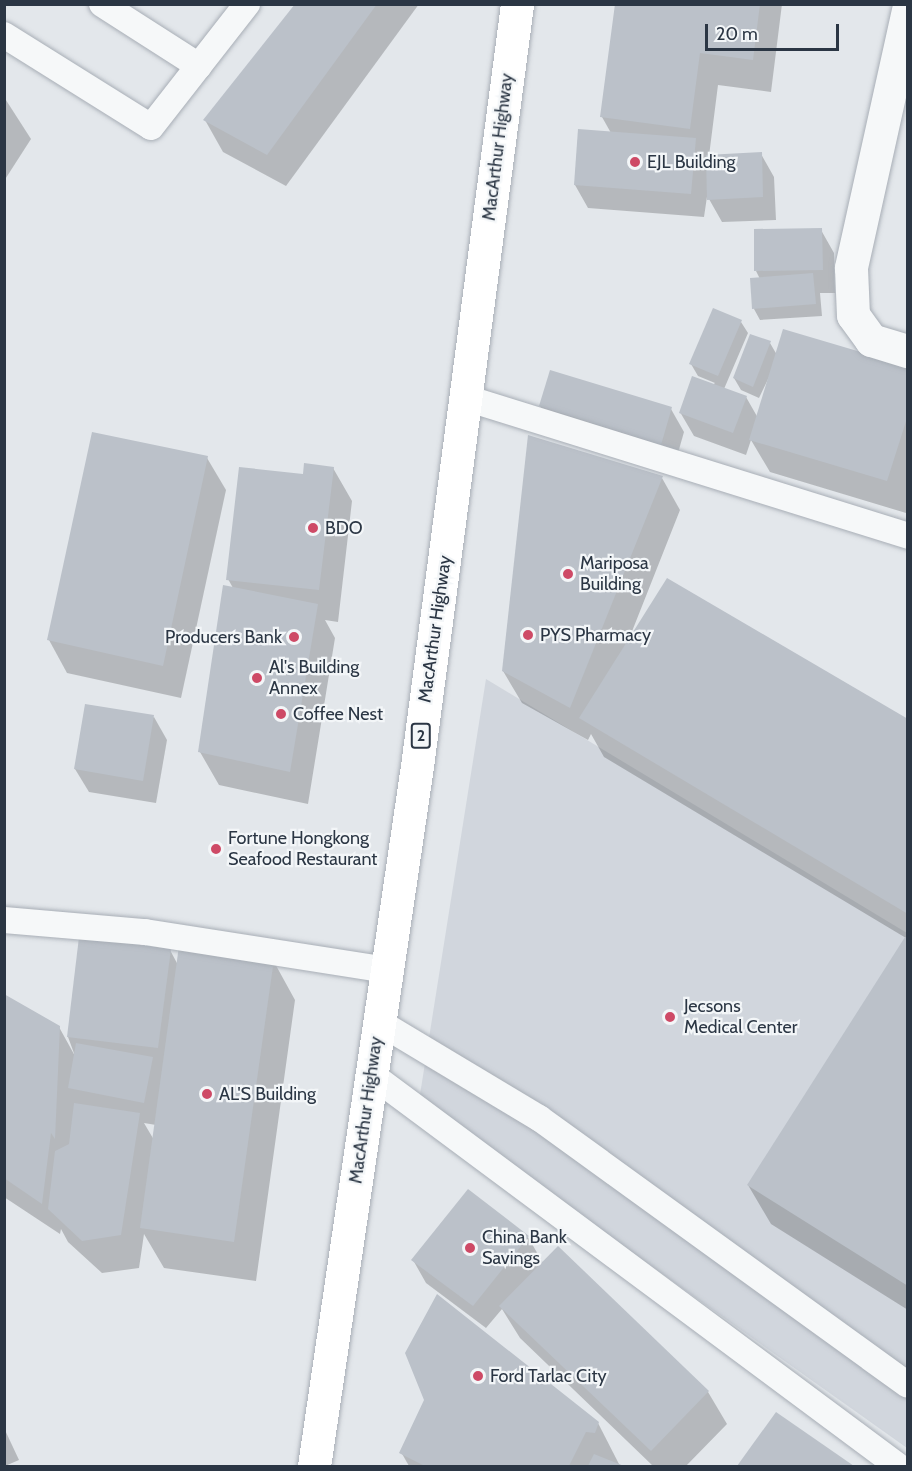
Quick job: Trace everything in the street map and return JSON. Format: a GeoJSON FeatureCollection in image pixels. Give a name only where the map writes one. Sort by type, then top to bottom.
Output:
{"type":"FeatureCollection","features":[{"type":"Feature","properties":{"kind":"highway","name":"MacArthur Highway"},"geometry":{"type":"LineString","coordinates":[[314,1467],[388,970],[517,4]]}},
{"type":"Feature","properties":{"kind":"street"},"geometry":{"type":"LineString","coordinates":[[908,10],[850,268],[854,315],[871,340],[908,351]]}},
{"type":"Feature","properties":{"kind":"lane"},"geometry":{"type":"LineString","coordinates":[[102,4],[199,66]]}},
{"type":"Feature","properties":{"kind":"lane"},"geometry":{"type":"LineString","coordinates":[[4,35],[151,126],[247,4]]}},
{"type":"Feature","properties":{"kind":"lane"},"geometry":{"type":"LineString","coordinates":[[466,398],[908,536]]}},
{"type":"Feature","properties":{"kind":"lane"},"geometry":{"type":"LineString","coordinates":[[4,920],[145,932],[388,970]]}},
{"type":"Feature","properties":{"kind":"lane"},"geometry":{"type":"LineString","coordinates":[[379,1022],[539,1118],[908,1385]]}},
{"type":"Feature","properties":{"kind":"lane"},"geometry":{"type":"LineString","coordinates":[[372,1075],[898,1467]]}},
{"type":"Feature","properties":{"kind":"shaded area","name":"Jecsons Medical Center"},"geometry":{"type":"Polygon","coordinates":[[[486,679],[907,933],[907,1448],[419,1101],[486,679]]]}},
{"type":"Feature","properties":{"kind":"building"},"geometry":{"type":"Polygon","coordinates":[[[295,4],[377,4],[267,155],[203,120],[295,4]]]}},
{"type":"Feature","properties":{"kind":"building"},"geometry":{"type":"Polygon","coordinates":[[[615,4],[760,4],[753,60],[700,53],[690,129],[600,117],[615,4]]]}},
{"type":"Feature","properties":{"kind":"building","name":"EJL Building"},"geometry":{"type":"Polygon","coordinates":[[[578,129],[696,138],[691,194],[574,185],[578,129]]]}},
{"type":"Feature","properties":{"kind":"building"},"geometry":{"type":"Polygon","coordinates":[[[762,152],[763,197],[707,200],[706,155],[762,152]]]}},
{"type":"Feature","properties":{"kind":"building"},"geometry":{"type":"Polygon","coordinates":[[[822,228],[823,270],[754,271],[754,229],[822,228]]]}},
{"type":"Feature","properties":{"kind":"building"},"geometry":{"type":"Polygon","coordinates":[[[813,273],[816,304],[752,309],[750,278],[813,273]]]}},
{"type":"Feature","properties":{"kind":"building"},"geometry":{"type":"Polygon","coordinates":[[[713,308],[742,320],[718,376],[689,364],[713,308]]]}},
{"type":"Feature","properties":{"kind":"building"},"geometry":{"type":"Polygon","coordinates":[[[783,329],[908,366],[908,415],[887,481],[749,440],[783,329]]]}},
{"type":"Feature","properties":{"kind":"building"},"geometry":{"type":"Polygon","coordinates":[[[750,334],[771,341],[753,387],[733,378],[750,334]]]}},
{"type":"Feature","properties":{"kind":"building"},"geometry":{"type":"Polygon","coordinates":[[[550,370],[672,407],[661,445],[539,406],[550,370]]]}},
{"type":"Feature","properties":{"kind":"building"},"geometry":{"type":"Polygon","coordinates":[[[692,376],[747,396],[733,433],[679,413],[692,376]]]}},
{"type":"Feature","properties":{"kind":"building"},"geometry":{"type":"Polygon","coordinates":[[[92,432],[208,456],[163,666],[47,640],[92,432]]]}},
{"type":"Feature","properties":{"kind":"building","name":"Mariposa Building"},"geometry":{"type":"Polygon","coordinates":[[[528,435],[663,476],[570,708],[502,671],[528,435]]]}},
{"type":"Feature","properties":{"kind":"building"},"geometry":{"type":"Polygon","coordinates":[[[304,463],[334,467],[319,590],[226,580],[239,467],[303,474],[304,463]]]}},
{"type":"Feature","properties":{"kind":"building"},"geometry":{"type":"Polygon","coordinates":[[[667,578],[908,719],[908,914],[579,718],[667,578]]]}},
{"type":"Feature","properties":{"kind":"building","name":"Al's Building Annex"},"geometry":{"type":"Polygon","coordinates":[[[223,585],[318,604],[290,772],[198,752],[223,585]]]}},
{"type":"Feature","properties":{"kind":"building"},"geometry":{"type":"Polygon","coordinates":[[[85,704],[154,715],[143,781],[74,769],[85,704]]]}},
{"type":"Feature","properties":{"kind":"building"},"geometry":{"type":"Polygon","coordinates":[[[79,937],[171,949],[158,1048],[67,1037],[79,937]]]}},
{"type":"Feature","properties":{"kind":"building"},"geometry":{"type":"Polygon","coordinates":[[[905,937],[908,938],[908,1286],[747,1185],[905,937]]]}},
{"type":"Feature","properties":{"kind":"building","name":"AL'S Building"},"geometry":{"type":"Polygon","coordinates":[[[179,946],[274,959],[234,1242],[140,1228],[179,946]]]}},
{"type":"Feature","properties":{"kind":"building"},"geometry":{"type":"Polygon","coordinates":[[[4,994],[60,1026],[55,1139],[51,1133],[42,1204],[4,1178],[4,994]]]}},
{"type":"Feature","properties":{"kind":"building"},"geometry":{"type":"Polygon","coordinates":[[[76,1043],[153,1057],[144,1103],[68,1088],[76,1043]]]}},
{"type":"Feature","properties":{"kind":"building"},"geometry":{"type":"Polygon","coordinates":[[[74,1103],[140,1113],[121,1235],[82,1241],[48,1209],[55,1151],[69,1144],[74,1103]]]}},
{"type":"Feature","properties":{"kind":"building","name":"China Bank Savings"},"geometry":{"type":"Polygon","coordinates":[[[468,1189],[529,1236],[473,1306],[411,1260],[468,1189]]]}},
{"type":"Feature","properties":{"kind":"building"},"geometry":{"type":"Polygon","coordinates":[[[558,1246],[709,1391],[651,1451],[499,1306],[558,1246]]]}},
{"type":"Feature","properties":{"kind":"building","name":"Ford Tarlac City"},"geometry":{"type":"Polygon","coordinates":[[[437,1294],[599,1422],[595,1433],[586,1432],[569,1466],[425,1466],[399,1453],[424,1400],[405,1353],[437,1294]]]}},
{"type":"Feature","properties":{"kind":"building"},"geometry":{"type":"Polygon","coordinates":[[[776,1412],[854,1466],[737,1466],[776,1412]]]}},
{"type":"Feature","properties":{"kind":"building"},"geometry":{"type":"Polygon","coordinates":[[[594,1454],[624,1466],[588,1466],[594,1454]]]}},
{"type":"Feature","properties":{"kind":"place","name":"EJL Building"},"geometry":{"type":"Point","coordinates":[635,162]}},
{"type":"Feature","properties":{"kind":"place","name":"BDO"},"geometry":{"type":"Point","coordinates":[313,528]}},
{"type":"Feature","properties":{"kind":"place","name":"Mariposa Building"},"geometry":{"type":"Point","coordinates":[568,574]}},
{"type":"Feature","properties":{"kind":"place","name":"PYS Pharmacy"},"geometry":{"type":"Point","coordinates":[528,635]}},
{"type":"Feature","properties":{"kind":"place","name":"Producers Bank"},"geometry":{"type":"Point","coordinates":[294,637]}},
{"type":"Feature","properties":{"kind":"place","name":"Al's Building Annex"},"geometry":{"type":"Point","coordinates":[257,678]}},
{"type":"Feature","properties":{"kind":"place","name":"Coffee Nest"},"geometry":{"type":"Point","coordinates":[281,714]}},
{"type":"Feature","properties":{"kind":"place","name":"Fortune Hongkong Seafood Restaurant"},"geometry":{"type":"Point","coordinates":[216,849]}},
{"type":"Feature","properties":{"kind":"place","name":"Jecsons Medical Center"},"geometry":{"type":"Point","coordinates":[670,1017]}},
{"type":"Feature","properties":{"kind":"place","name":"AL'S Building"},"geometry":{"type":"Point","coordinates":[207,1094]}},
{"type":"Feature","properties":{"kind":"place","name":"China Bank Savings"},"geometry":{"type":"Point","coordinates":[470,1248]}},
{"type":"Feature","properties":{"kind":"place","name":"Ford Tarlac City"},"geometry":{"type":"Point","coordinates":[478,1376]}}]}
